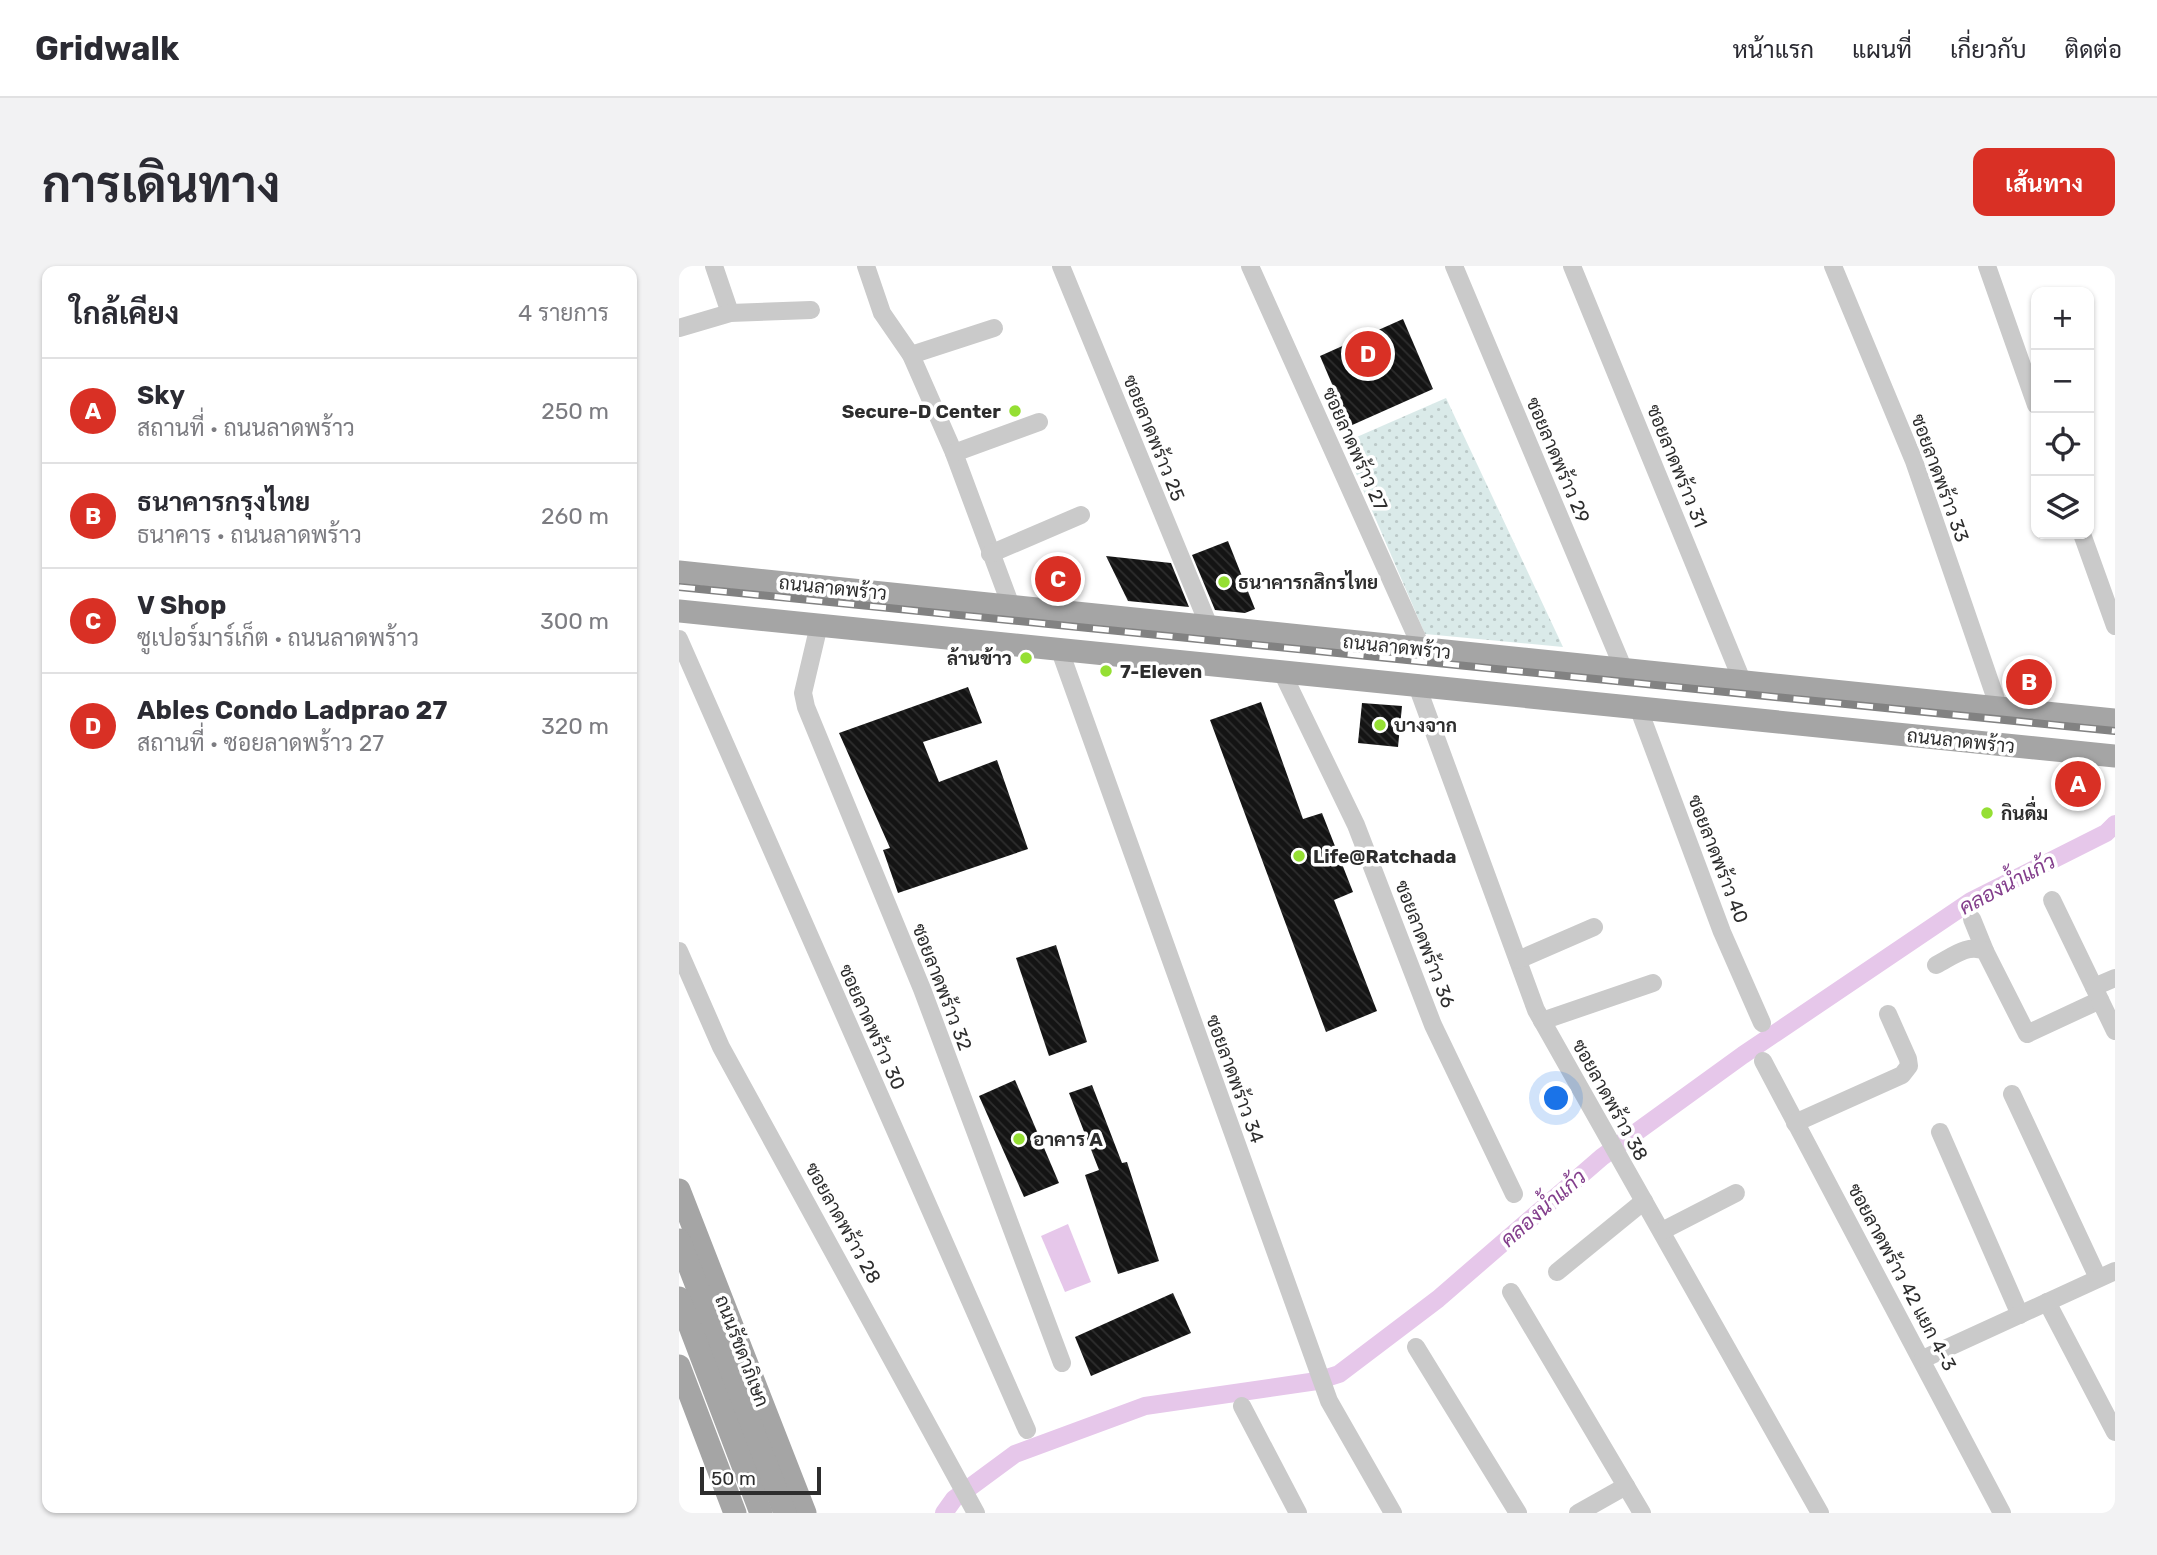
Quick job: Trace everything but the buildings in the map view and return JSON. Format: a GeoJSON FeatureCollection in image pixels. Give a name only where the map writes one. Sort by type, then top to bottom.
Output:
{"type":"FeatureCollection","features":[{"type":"Feature","properties":{"kind":"main road","name":"ถนนลาดพร้าว"},"geometry":{"type":"LineString","coordinates":[[679,572],[2115,720]]}},
{"type":"Feature","properties":{"kind":"main road","name":"ถนนลาดพร้าว"},"geometry":{"type":"LineString","coordinates":[[679,611],[2115,756]]}},
{"type":"Feature","properties":{"kind":"main road"},"geometry":{"type":"LineString","coordinates":[[2037,748],[2041,713]]}},
{"type":"Feature","properties":{"kind":"main road","name":"ถนนรัชดาภิเษก"},"geometry":{"type":"LineString","coordinates":[[679,1190],[805,1513]]}},
{"type":"Feature","properties":{"kind":"main road","name":"ถนนรัชดาภิเษก"},"geometry":{"type":"LineString","coordinates":[[679,1240],[728,1395],[761,1513]]}},
{"type":"Feature","properties":{"kind":"main road","name":"ถนนรัชดาภิเษก"},"geometry":{"type":"LineString","coordinates":[[679,1298],[785,1513]]}},
{"type":"Feature","properties":{"kind":"main road"},"geometry":{"type":"LineString","coordinates":[[679,1366],[735,1513]]}},
{"type":"Feature","properties":{"kind":"street"},"geometry":{"type":"LineString","coordinates":[[714,266],[730,313]]}},
{"type":"Feature","properties":{"kind":"street"},"geometry":{"type":"LineString","coordinates":[[866,266],[881,313],[911,355],[954,453],[1011,606]]}},
{"type":"Feature","properties":{"kind":"street","name":"ซอยลาดพร้าว 25"},"geometry":{"type":"LineString","coordinates":[[1061,266],[1209,626]]}},
{"type":"Feature","properties":{"kind":"street","name":"ซอยลาดพร้าว 27"},"geometry":{"type":"LineString","coordinates":[[1250,266],[1422,649]]}},
{"type":"Feature","properties":{"kind":"street","name":"ซอยลาดพร้าว 29"},"geometry":{"type":"LineString","coordinates":[[1454,266],[1624,670]]}},
{"type":"Feature","properties":{"kind":"street","name":"ซอยลาดพร้าว 31"},"geometry":{"type":"LineString","coordinates":[[1572,266],[1744,683]]}},
{"type":"Feature","properties":{"kind":"street","name":"ซอยลาดพร้าว 33"},"geometry":{"type":"LineString","coordinates":[[1833,266],[1914,461],[1999,708]]}},
{"type":"Feature","properties":{"kind":"street"},"geometry":{"type":"LineString","coordinates":[[1987,266],[2031,391]]}},
{"type":"Feature","properties":{"kind":"street"},"geometry":{"type":"LineString","coordinates":[[679,328],[730,313],[811,310]]}},
{"type":"Feature","properties":{"kind":"street"},"geometry":{"type":"LineString","coordinates":[[911,355],[993,328]]}},
{"type":"Feature","properties":{"kind":"street"},"geometry":{"type":"LineString","coordinates":[[954,453],[1039,422]]}},
{"type":"Feature","properties":{"kind":"street"},"geometry":{"type":"LineString","coordinates":[[990,554],[1081,515]]}},
{"type":"Feature","properties":{"kind":"street"},"geometry":{"type":"LineString","coordinates":[[2083,539],[2115,626]]}},
{"type":"Feature","properties":{"kind":"street","name":"ซอยลาดพร้าว 32"},"geometry":{"type":"LineString","coordinates":[[820,625],[803,693],[806,707],[922,989],[1062,1363]]}},
{"type":"Feature","properties":{"kind":"street","name":"ซอยลาดพร้าว 30"},"geometry":{"type":"LineString","coordinates":[[679,639],[1027,1430]]}},
{"type":"Feature","properties":{"kind":"street","name":"ซอยลาดพร้าว 34"},"geometry":{"type":"LineString","coordinates":[[1059,648],[1315,1365],[1329,1401],[1393,1513]]}},
{"type":"Feature","properties":{"kind":"street","name":"ซอยลาดพร้าว 36"},"geometry":{"type":"LineString","coordinates":[[1281,670],[1356,825],[1433,1025],[1514,1194]]}},
{"type":"Feature","properties":{"kind":"street","name":"ซอยลาดพร้าว 38"},"geometry":{"type":"LineString","coordinates":[[1416,684],[1542,1021],[1820,1513]]}},
{"type":"Feature","properties":{"kind":"street","name":"ซอยลาดพร้าว 40"},"geometry":{"type":"LineString","coordinates":[[1638,708],[1722,932],[1762,1023]]}},
{"type":"Feature","properties":{"kind":"street"},"geometry":{"type":"LineString","coordinates":[[2052,900],[2115,1031]]}},
{"type":"Feature","properties":{"kind":"street"},"geometry":{"type":"LineString","coordinates":[[1972,919],[2027,1034],[2097,993],[2115,978]]}},
{"type":"Feature","properties":{"kind":"street"},"geometry":{"type":"LineString","coordinates":[[1518,960],[1594,927]]}},
{"type":"Feature","properties":{"kind":"street"},"geometry":{"type":"LineString","coordinates":[[1936,965],[1967,948],[1976,947],[1985,951]]}},
{"type":"Feature","properties":{"kind":"street","name":"ซอยลาดพร้าว 28"},"geometry":{"type":"LineString","coordinates":[[679,951],[721,1047],[973,1508]]}},
{"type":"Feature","properties":{"kind":"street"},"geometry":{"type":"LineString","coordinates":[[1542,1021],[1653,983]]}},
{"type":"Feature","properties":{"kind":"street"},"geometry":{"type":"LineString","coordinates":[[1795,1123],[1902,1075],[1909,1066],[1908,1059],[1888,1014]]}},
{"type":"Feature","properties":{"kind":"street","name":"ซอยลาดพร้าว 42 แยก 4-3"},"geometry":{"type":"LineString","coordinates":[[1763,1061],[1923,1359],[2002,1513]]}},
{"type":"Feature","properties":{"kind":"street"},"geometry":{"type":"LineString","coordinates":[[1923,1359],[2107,1274],[2012,1094]]}},
{"type":"Feature","properties":{"kind":"street"},"geometry":{"type":"LineString","coordinates":[[1940,1132],[2019,1314]]}},
{"type":"Feature","properties":{"kind":"street"},"geometry":{"type":"LineString","coordinates":[[1662,1231],[1736,1193]]}},
{"type":"Feature","properties":{"kind":"street"},"geometry":{"type":"LineString","coordinates":[[1557,1272],[1644,1200]]}},
{"type":"Feature","properties":{"kind":"street"},"geometry":{"type":"LineString","coordinates":[[1511,1292],[1642,1513]]}},
{"type":"Feature","properties":{"kind":"street"},"geometry":{"type":"LineString","coordinates":[[2047,1302],[2115,1432]]}},
{"type":"Feature","properties":{"kind":"street"},"geometry":{"type":"LineString","coordinates":[[1416,1347],[1518,1513]]}},
{"type":"Feature","properties":{"kind":"street"},"geometry":{"type":"LineString","coordinates":[[1242,1406],[1298,1513]]}},
{"type":"Feature","properties":{"kind":"street"},"geometry":{"type":"LineString","coordinates":[[1578,1513],[1626,1486]]}},
{"type":"Feature","properties":{"kind":"shaded area"},"geometry":{"type":"Polygon","coordinates":[[[1446,398],[1563,647],[1425,634],[1343,443],[1446,398]]]}},
{"type":"Feature","properties":{"kind":"shaded area"},"geometry":{"type":"Polygon","coordinates":[[[1068,1224],[1091,1282],[1065,1292],[1041,1236],[1068,1224]]]}},
{"type":"Feature","properties":{"kind":"waterway","name":"คลองน้ำแก้ว"},"geometry":{"type":"LineString","coordinates":[[944,1513],[954,1499],[1015,1454],[1145,1406],[1317,1381],[1339,1374],[1438,1299],[1602,1157],[1743,1055],[1971,901],[2106,833],[2115,824]]}},
{"type":"Feature","properties":{"kind":"railway"},"geometry":{"type":"LineString","coordinates":[[679,587],[2115,731]]}},
{"type":"Feature","properties":{"kind":"place","name":"Ables Condo Ladprao 27"},"geometry":{"type":"Point","coordinates":[1368,354]}},
{"type":"Feature","properties":{"kind":"place","name":"Secure-D Center"},"geometry":{"type":"Point","coordinates":[1015,411]}},
{"type":"Feature","properties":{"kind":"place","name":"V Shop"},"geometry":{"type":"Point","coordinates":[1058,579]}},
{"type":"Feature","properties":{"kind":"place","name":"ธนาคารกสิกรไทย"},"geometry":{"type":"Point","coordinates":[1224,582]}},
{"type":"Feature","properties":{"kind":"place","name":"ล้านข้าว"},"geometry":{"type":"Point","coordinates":[1026,658]}},
{"type":"Feature","properties":{"kind":"place","name":"7-Eleven"},"geometry":{"type":"Point","coordinates":[1106,671]}},
{"type":"Feature","properties":{"kind":"place","name":"ธนาคารกรุงไทย"},"geometry":{"type":"Point","coordinates":[2029,682]}},
{"type":"Feature","properties":{"kind":"place","name":"บางจาก"},"geometry":{"type":"Point","coordinates":[1380,725]}},
{"type":"Feature","properties":{"kind":"place","name":"Sky"},"geometry":{"type":"Point","coordinates":[2078,784]}},
{"type":"Feature","properties":{"kind":"place","name":"กินดื่ม"},"geometry":{"type":"Point","coordinates":[1987,813]}},
{"type":"Feature","properties":{"kind":"place","name":"Life@Ratchada"},"geometry":{"type":"Point","coordinates":[1299,856]}},
{"type":"Feature","properties":{"kind":"place","name":"อาคาร A"},"geometry":{"type":"Point","coordinates":[1019,1139]}}]}
